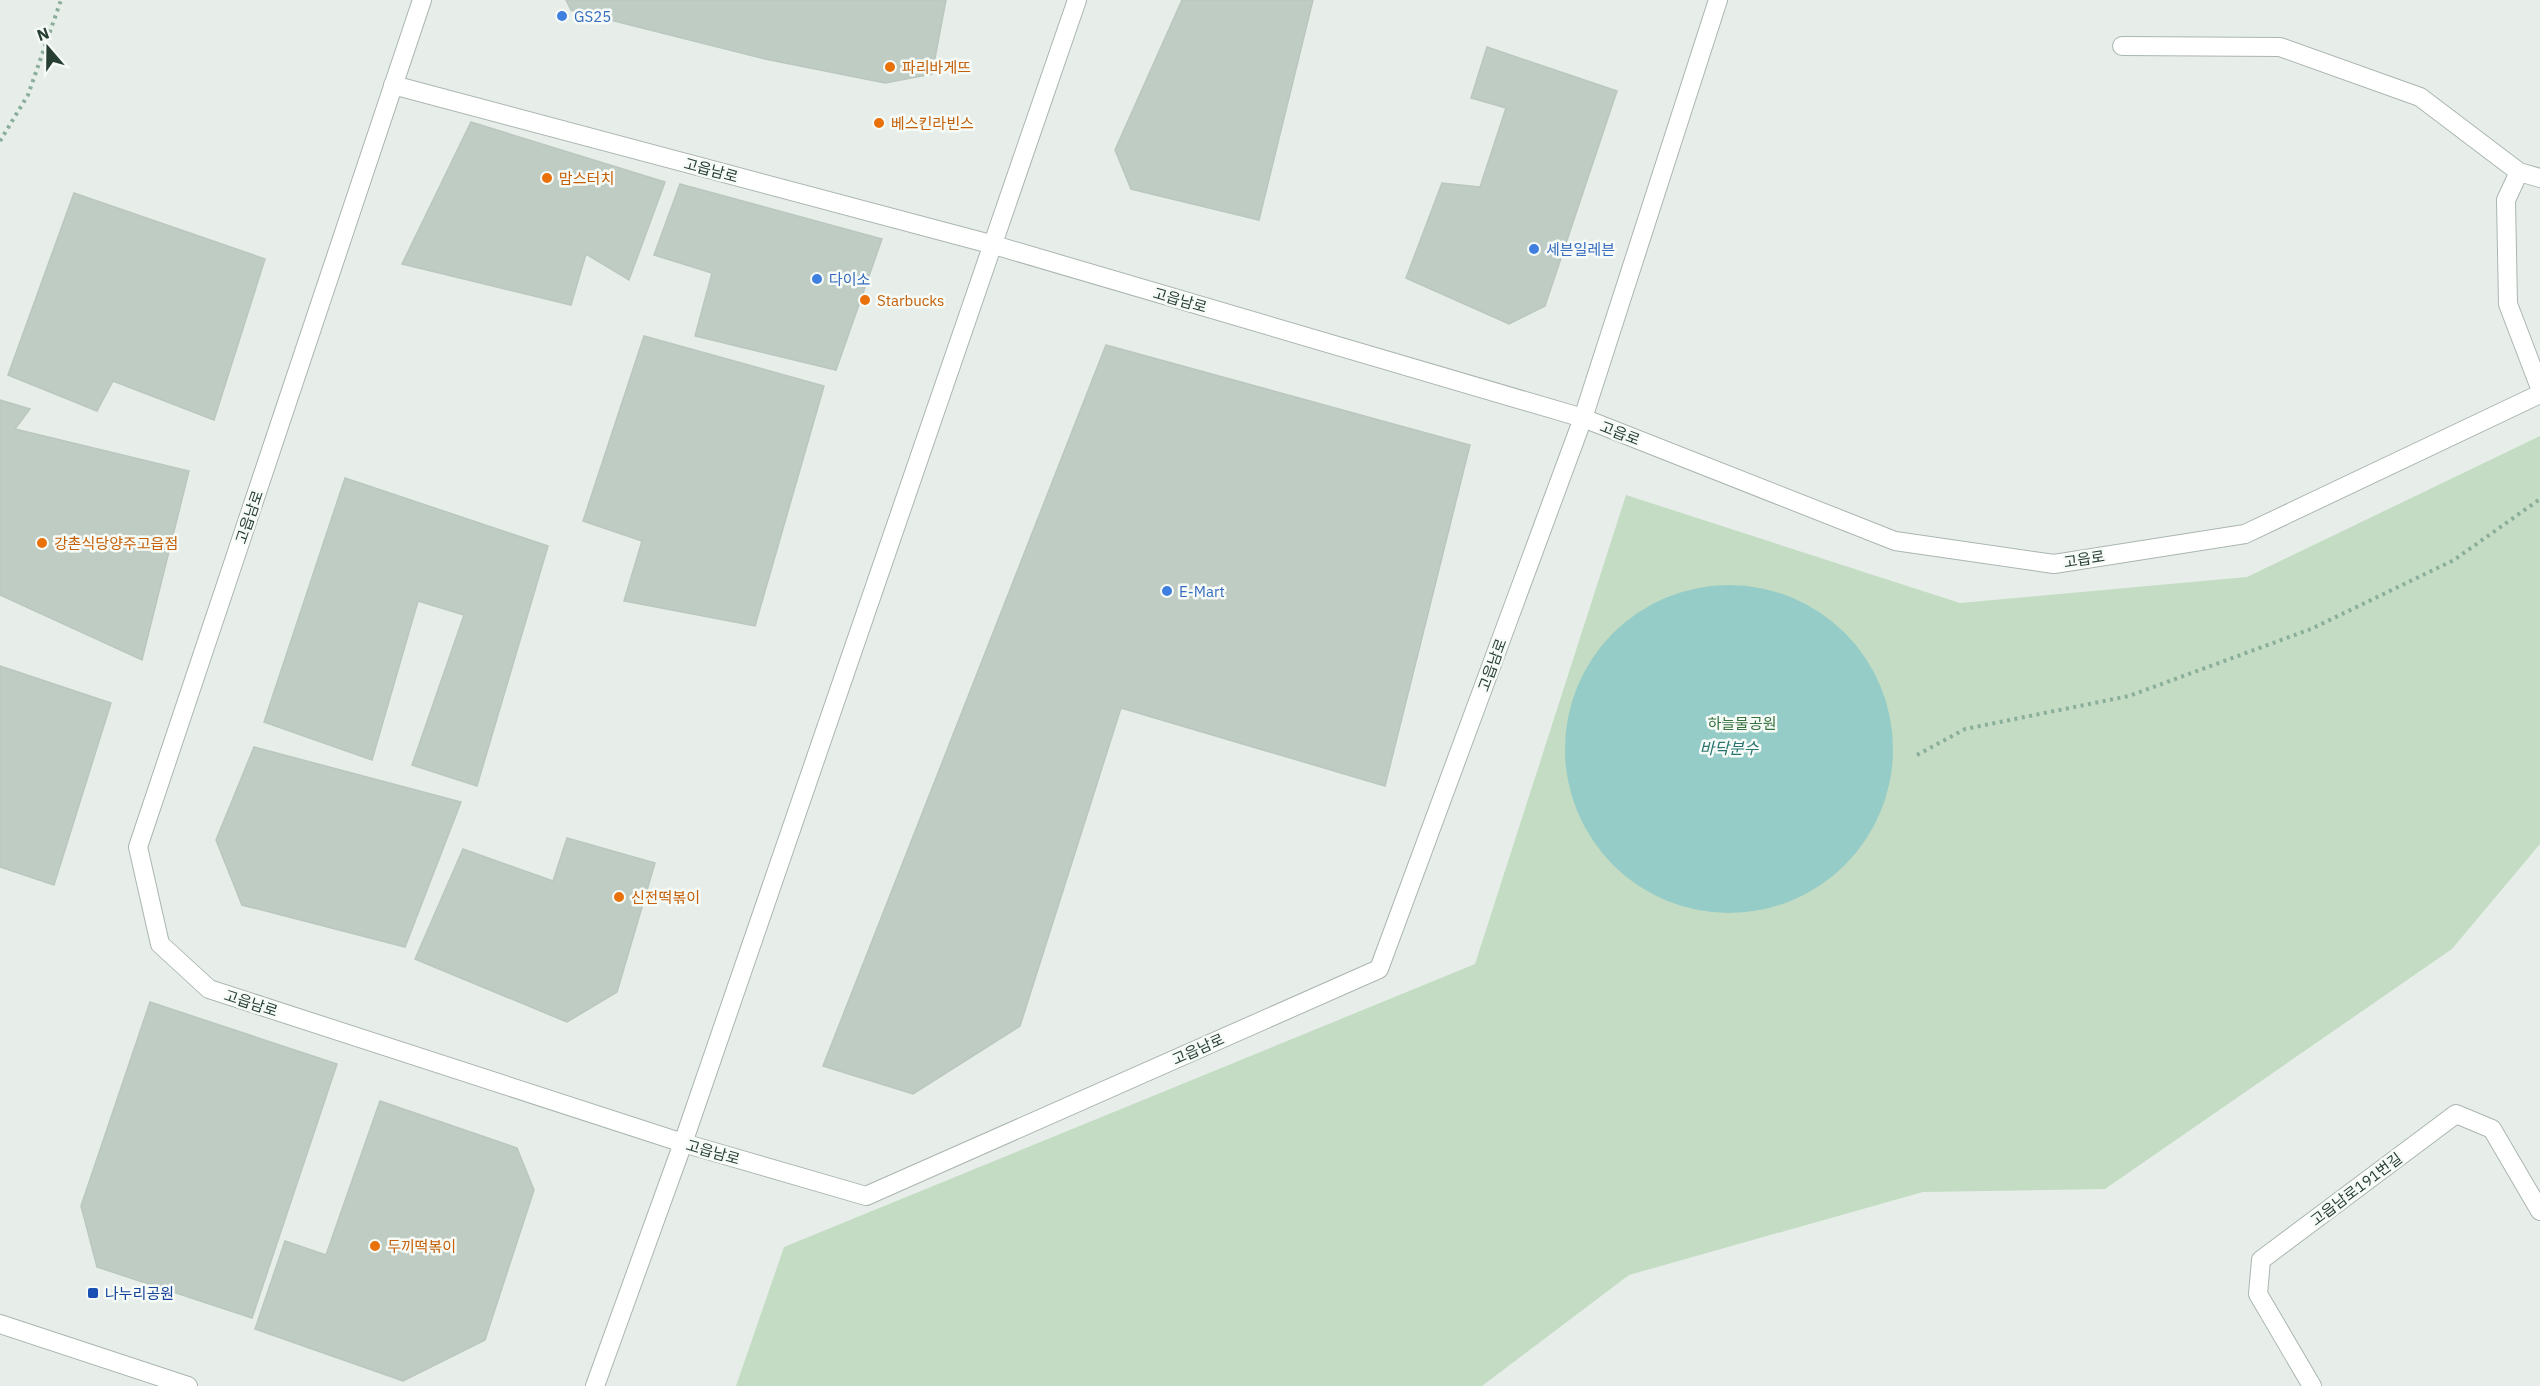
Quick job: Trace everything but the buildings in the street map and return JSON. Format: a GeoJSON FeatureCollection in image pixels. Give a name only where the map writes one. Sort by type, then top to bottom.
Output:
{"type":"FeatureCollection","features":[{"type":"Feature","properties":{"kind":"street","name":"고읍남로"},"geometry":{"type":"LineString","coordinates":[[393,85],[994,245],[1583,418],[1379,969],[866,1196],[683,1143],[209,989],[160,944],[138,847],[393,85],[422,0]]}},
{"type":"Feature","properties":{"kind":"street"},"geometry":{"type":"LineString","coordinates":[[595,1386],[683,1143],[1077,0]]}},
{"type":"Feature","properties":{"kind":"street"},"geometry":{"type":"LineString","coordinates":[[1583,418],[1718,0]]}},
{"type":"Feature","properties":{"kind":"street"},"geometry":{"type":"LineString","coordinates":[[2122,46],[2280,47],[2420,97],[2519,172],[2540,178]]}},
{"type":"Feature","properties":{"kind":"street"},"geometry":{"type":"LineString","coordinates":[[2519,172],[2506,200],[2508,304],[2540,388]]}},
{"type":"Feature","properties":{"kind":"street","name":"고읍로"},"geometry":{"type":"LineString","coordinates":[[1583,418],[1895,541],[2054,564],[2245,534],[2540,394]]}},
{"type":"Feature","properties":{"kind":"street","name":"고읍남로191번길"},"geometry":{"type":"LineString","coordinates":[[2312,1386],[2258,1294],[2261,1260],[2456,1114],[2492,1129],[2540,1211]]}},
{"type":"Feature","properties":{"kind":"street"},"geometry":{"type":"LineString","coordinates":[[0,1324],[188,1386]]}},
{"type":"Feature","properties":{"kind":"path"},"geometry":{"type":"LineString","coordinates":[[0,141],[28,94],[61,0]]}},
{"type":"Feature","properties":{"kind":"path"},"geometry":{"type":"LineString","coordinates":[[1917,755],[1965,729],[2129,696],[2311,629],[2454,560],[2540,499]]}},
{"type":"Feature","properties":{"kind":"green space","name":"하늘물공원"},"geometry":{"type":"Polygon","coordinates":[[[2540,436],[2540,844],[2452,949],[2105,1189],[1923,1192],[1629,1275],[1482,1386],[736,1386],[784,1247],[1475,964],[1626,495],[1960,603],[2247,577],[2540,436]]]}},
{"type":"Feature","properties":{"kind":"water","name":"바닥분수"},"geometry":{"type":"Polygon","coordinates":[[[1729,585],[1761,588],[1792,597],[1820,612],[1845,633],[1866,658],[1881,686],[1890,717],[1893,749],[1890,781],[1881,812],[1866,840],[1845,865],[1820,886],[1792,901],[1761,910],[1729,913],[1697,910],[1666,901],[1638,886],[1613,865],[1592,840],[1577,812],[1568,781],[1565,749],[1568,717],[1577,686],[1592,658],[1613,633],[1638,612],[1666,597],[1697,588],[1729,585]]]}},
{"type":"Feature","properties":{"kind":"place","name":"GS25"},"geometry":{"type":"Point","coordinates":[562,16]}},
{"type":"Feature","properties":{"kind":"place","name":"파리바게뜨"},"geometry":{"type":"Point","coordinates":[890,67]}},
{"type":"Feature","properties":{"kind":"place","name":"베스킨라빈스"},"geometry":{"type":"Point","coordinates":[879,123]}},
{"type":"Feature","properties":{"kind":"place","name":"맘스터치"},"geometry":{"type":"Point","coordinates":[547,178]}},
{"type":"Feature","properties":{"kind":"place","name":"세븐일레븐"},"geometry":{"type":"Point","coordinates":[1534,249]}},
{"type":"Feature","properties":{"kind":"place","name":"다이소"},"geometry":{"type":"Point","coordinates":[817,279]}},
{"type":"Feature","properties":{"kind":"place","name":"Starbucks"},"geometry":{"type":"Point","coordinates":[865,300]}},
{"type":"Feature","properties":{"kind":"place","name":"강촌식당양주고읍점"},"geometry":{"type":"Point","coordinates":[42,543]}},
{"type":"Feature","properties":{"kind":"place","name":"E-Mart"},"geometry":{"type":"Point","coordinates":[1167,591]}},
{"type":"Feature","properties":{"kind":"place","name":"신전떡볶이"},"geometry":{"type":"Point","coordinates":[619,897]}},
{"type":"Feature","properties":{"kind":"place","name":"두끼떡볶이"},"geometry":{"type":"Point","coordinates":[375,1246]}},
{"type":"Feature","properties":{"kind":"place","name":"나누리공원"},"geometry":{"type":"Point","coordinates":[93,1293]}}]}
